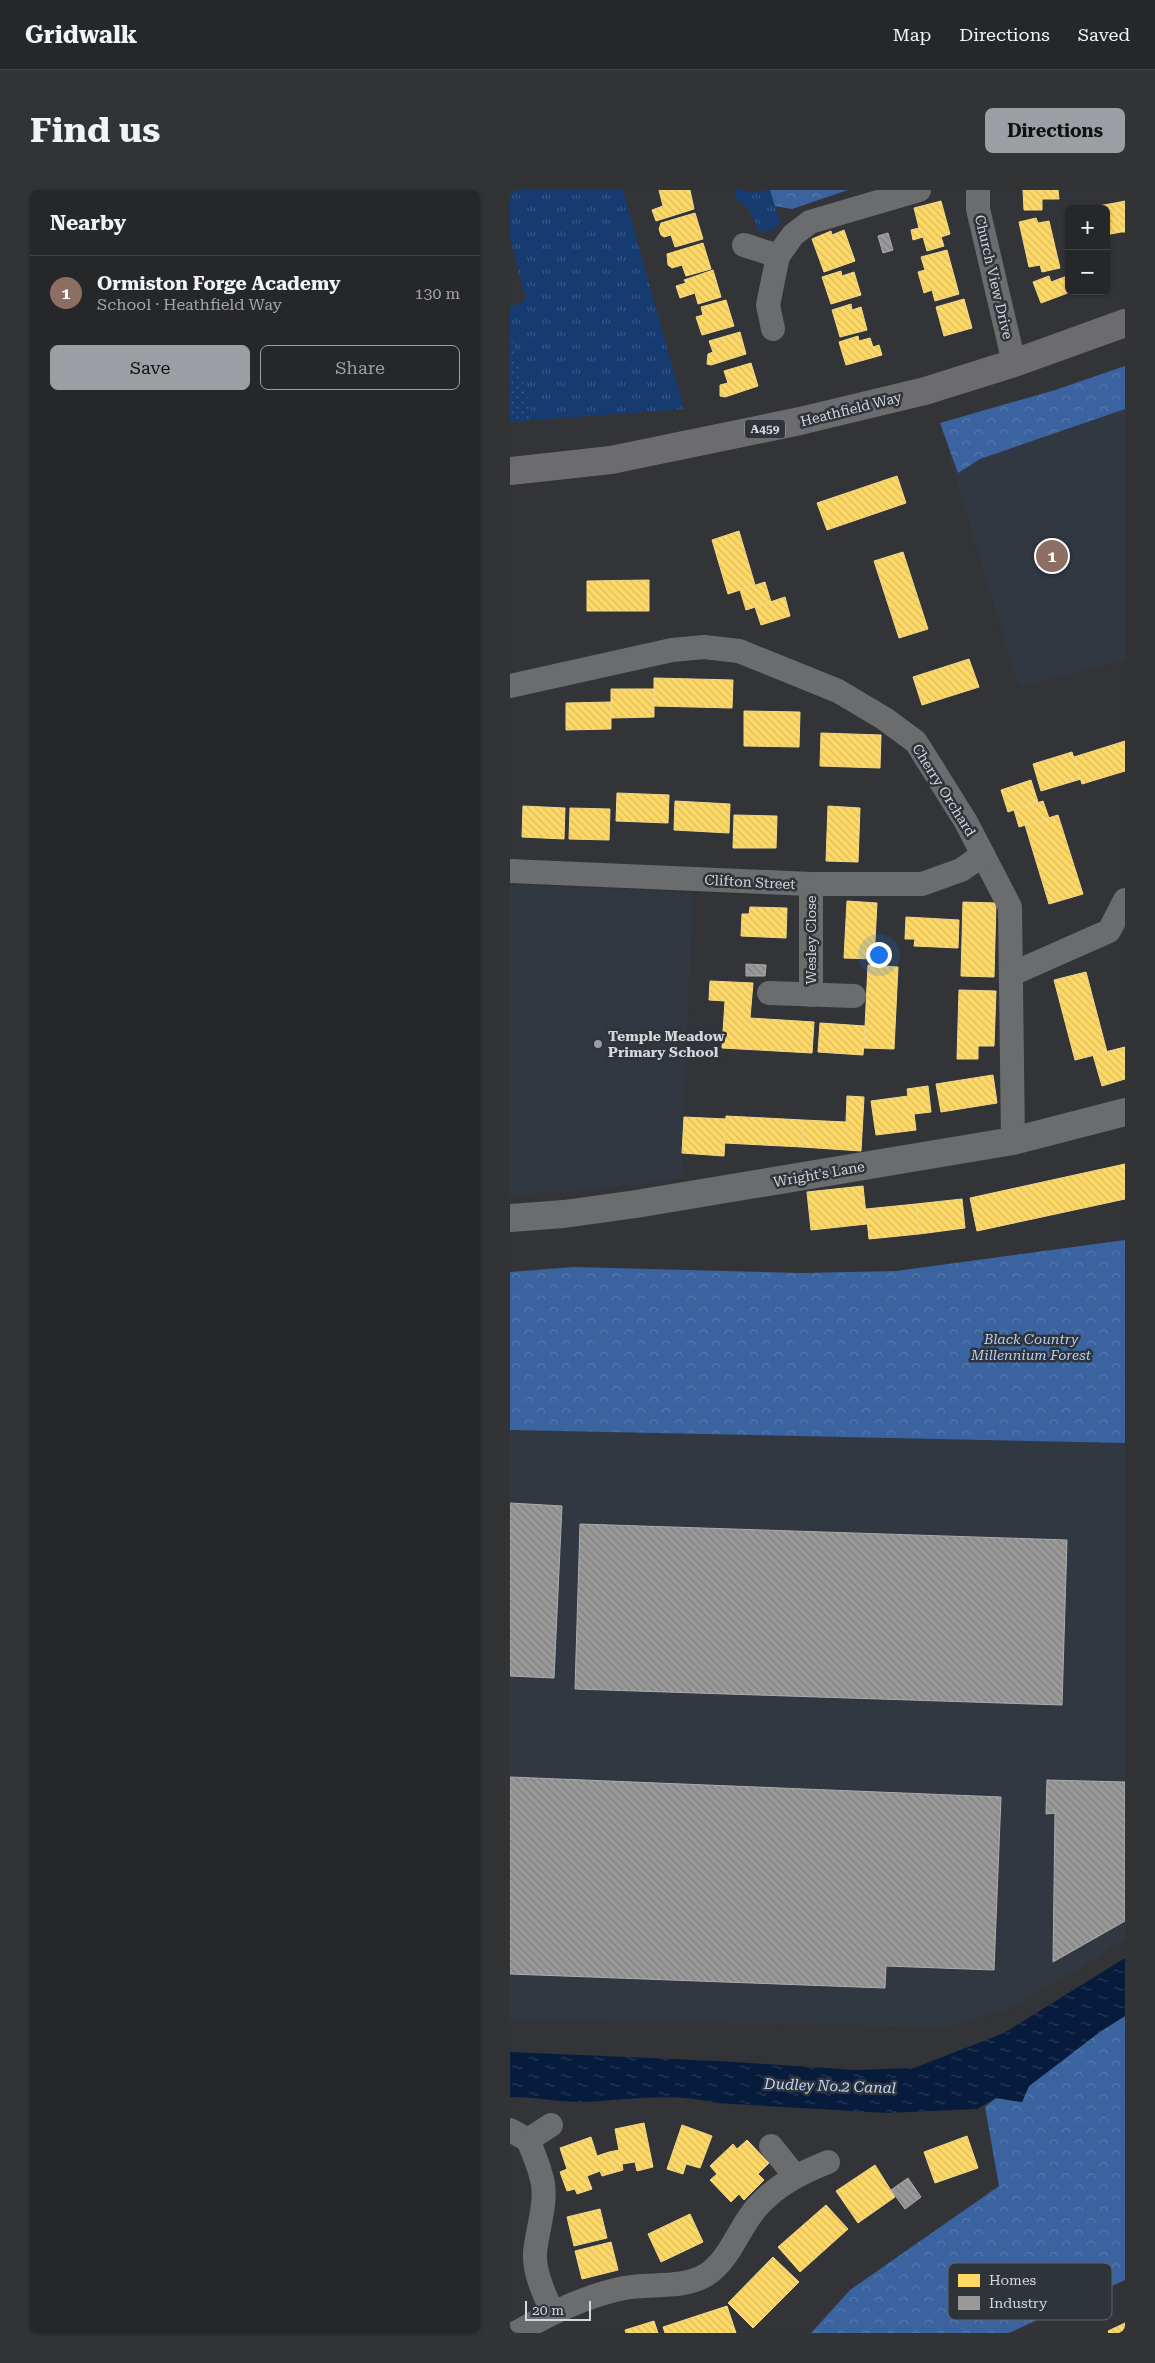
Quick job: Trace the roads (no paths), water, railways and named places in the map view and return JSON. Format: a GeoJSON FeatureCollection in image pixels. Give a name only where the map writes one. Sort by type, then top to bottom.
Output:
{"type":"FeatureCollection","features":[{"type":"Feature","properties":{"kind":"main road","name":"Heathfield Way"},"geometry":{"type":"LineString","coordinates":[[510,471],[610,460],[773,428],[926,391],[1014,363],[1125,323]]}},
{"type":"Feature","properties":{"kind":"street"},"geometry":{"type":"LineString","coordinates":[[773,329],[768,305],[778,256],[793,235],[810,222],[919,190]]}},
{"type":"Feature","properties":{"kind":"street","name":"Church View Drive"},"geometry":{"type":"LineString","coordinates":[[978,190],[978,208],[1014,363]]}},
{"type":"Feature","properties":{"kind":"street"},"geometry":{"type":"LineString","coordinates":[[744,245],[778,256]]}},
{"type":"Feature","properties":{"kind":"street","name":"Cherry Orchard"},"geometry":{"type":"LineString","coordinates":[[510,686],[672,650],[704,647],[739,651],[838,691],[885,718],[916,742],[966,822],[1010,907],[1013,1141]]}},
{"type":"Feature","properties":{"kind":"street","name":"Clifton Street"},"geometry":{"type":"LineString","coordinates":[[510,871],[811,884],[922,884],[961,870],[983,855]]}},
{"type":"Feature","properties":{"kind":"street","name":"Wesley Close"},"geometry":{"type":"LineString","coordinates":[[811,884],[811,996]]}},
{"type":"Feature","properties":{"kind":"street"},"geometry":{"type":"LineString","coordinates":[[1012,974],[1109,931],[1123,912]]}},
{"type":"Feature","properties":{"kind":"street","name":"Wesley Close"},"geometry":{"type":"LineString","coordinates":[[770,993],[811,996],[854,996]]}},
{"type":"Feature","properties":{"kind":"street","name":"Wright's Lane"},"geometry":{"type":"LineString","coordinates":[[510,1218],[564,1214],[636,1204],[1013,1141],[1125,1112]]}},
{"type":"Feature","properties":{"kind":"street"},"geometry":{"type":"LineString","coordinates":[[551,2125],[519,2135],[539,2166],[543,2186],[542,2213],[535,2253],[542,2290],[552,2312]]}},
{"type":"Feature","properties":{"kind":"street"},"geometry":{"type":"LineString","coordinates":[[771,2146],[795,2176]]}},
{"type":"Feature","properties":{"kind":"street"},"geometry":{"type":"LineString","coordinates":[[516,2333],[552,2312],[624,2288],[688,2282],[706,2275],[729,2250],[757,2206],[783,2183],[828,2162]]}},
{"type":"Feature","properties":{"kind":"water","name":"Dudley No.2 Canal"},"geometry":{"type":"Polygon","coordinates":[[[1125,1958],[1125,2016],[1101,2031],[1029,2086],[1022,2102],[996,2098],[977,2109],[887,2113],[716,2103],[666,2097],[583,2102],[510,2097],[510,2052],[719,2061],[856,2070],[914,2068],[1004,2033],[1125,1958]]]}},
{"type":"Feature","properties":{"kind":"place","name":"Ormiston Forge Academy"},"geometry":{"type":"Point","coordinates":[1052,556]}},
{"type":"Feature","properties":{"kind":"place","name":"Temple Meadow Primary School"},"geometry":{"type":"Point","coordinates":[598,1044]}},
{"type":"Feature","properties":{"kind":"park label","name":"Black Country Millennium Forest"},"geometry":{"type":"Point","coordinates":[1031,1348]}}]}
